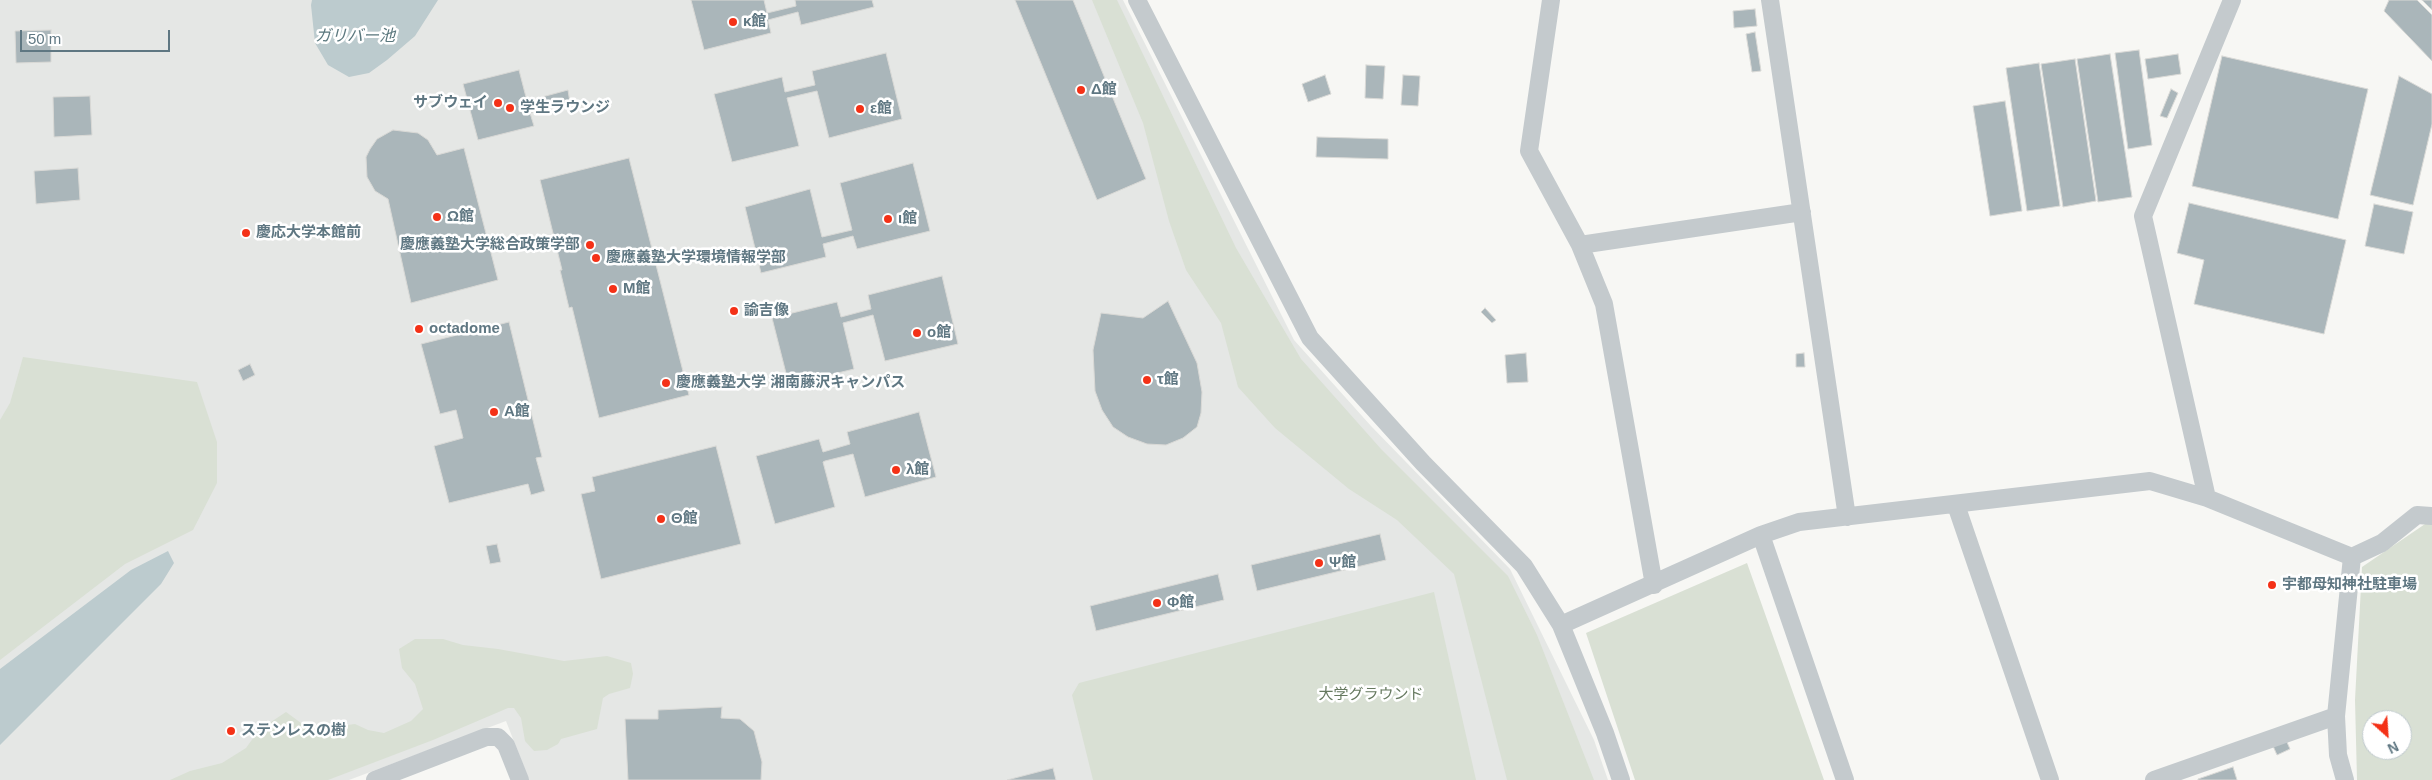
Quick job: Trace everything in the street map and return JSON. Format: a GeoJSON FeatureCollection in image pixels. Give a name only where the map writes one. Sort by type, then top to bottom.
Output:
{"type":"FeatureCollection","features":[{"type":"Feature","properties":{"kind":"street"},"geometry":{"type":"LineString","coordinates":[[1137,0],[1310,338],[1423,463],[1524,566],[1561,625],[1605,733],[1621,780]]}},
{"type":"Feature","properties":{"kind":"street"},"geometry":{"type":"LineString","coordinates":[[1551,0],[1529,151],[1580,245],[1604,304],[1654,585]]}},
{"type":"Feature","properties":{"kind":"street"},"geometry":{"type":"LineString","coordinates":[[1770,0],[1847,517]]}},
{"type":"Feature","properties":{"kind":"street"},"geometry":{"type":"LineString","coordinates":[[2207,498],[2143,216],[2232,0]]}},
{"type":"Feature","properties":{"kind":"street"},"geometry":{"type":"LineString","coordinates":[[1580,245],[1802,212]]}},
{"type":"Feature","properties":{"kind":"street"},"geometry":{"type":"LineString","coordinates":[[1561,625],[1654,585],[1761,535],[1800,522],[2150,481],[2207,498],[2352,557],[2382,543],[2417,515],[2432,516]]}},
{"type":"Feature","properties":{"kind":"street"},"geometry":{"type":"LineString","coordinates":[[1956,505],[2050,780]]}},
{"type":"Feature","properties":{"kind":"street"},"geometry":{"type":"LineString","coordinates":[[1761,535],[1845,780]]}},
{"type":"Feature","properties":{"kind":"street"},"geometry":{"type":"LineString","coordinates":[[2345,780],[2338,755],[2336,716],[2352,557]]}},
{"type":"Feature","properties":{"kind":"street"},"geometry":{"type":"LineString","coordinates":[[2154,780],[2336,716]]}},
{"type":"Feature","properties":{"kind":"street"},"geometry":{"type":"LineString","coordinates":[[375,780],[486,736],[498,736],[506,745],[520,780]]}},
{"type":"Feature","properties":{"kind":"shaded area","name":"慶應義塾大学 湘南藤沢キャンパス"},"geometry":{"type":"Polygon","coordinates":[[[0,0],[1123,0],[1294,340],[1371,426],[1510,569],[1594,740],[1608,780],[529,780],[506,721],[349,780],[0,780],[0,0]]]}},
{"type":"Feature","properties":{"kind":"green space"},"geometry":{"type":"Polygon","coordinates":[[[1092,0],[1117,0],[1236,248],[1301,359],[1381,449],[1508,576],[1537,635],[1594,780],[1507,780],[1454,574],[1397,520],[1349,489],[1275,428],[1238,387],[1221,323],[1186,270],[1169,221],[1143,123],[1092,0]]]}},
{"type":"Feature","properties":{"kind":"green space"},"geometry":{"type":"Polygon","coordinates":[[[23,357],[197,382],[217,442],[217,483],[193,530],[125,564],[0,660],[0,420],[10,403],[23,357]]]}},
{"type":"Feature","properties":{"kind":"green space"},"geometry":{"type":"Polygon","coordinates":[[[2428,522],[2432,522],[2432,780],[2357,780],[2355,700],[2362,567],[2428,522]]]}},
{"type":"Feature","properties":{"kind":"green space"},"geometry":{"type":"Polygon","coordinates":[[[1747,563],[1824,780],[1635,780],[1586,633],[1747,563]]]}},
{"type":"Feature","properties":{"kind":"green space","name":"大学グラウンド"},"geometry":{"type":"Polygon","coordinates":[[[1434,592],[1476,780],[1093,780],[1072,695],[1079,683],[1434,592]]]}},
{"type":"Feature","properties":{"kind":"green space"},"geometry":{"type":"Polygon","coordinates":[[[415,639],[443,639],[463,645],[498,649],[564,661],[607,656],[631,663],[633,674],[630,688],[609,694],[603,698],[597,729],[561,739],[558,744],[547,750],[534,751],[525,741],[521,718],[514,708],[508,708],[433,740],[328,780],[170,780],[190,771],[222,763],[246,748],[259,730],[286,712],[316,734],[340,726],[355,724],[368,730],[384,733],[411,721],[423,709],[415,684],[402,668],[399,649],[415,639]]]}},
{"type":"Feature","properties":{"kind":"water","name":"ガリバー池"},"geometry":{"type":"Polygon","coordinates":[[[312,0],[438,0],[415,36],[369,73],[349,77],[328,65],[315,43],[312,0]]]}},
{"type":"Feature","properties":{"kind":"water"},"geometry":{"type":"Polygon","coordinates":[[[168,551],[174,563],[161,584],[0,745],[0,669],[131,570],[168,551]]]}},
{"type":"Feature","properties":{"kind":"building","name":"κ館"},"geometry":{"type":"Polygon","coordinates":[[[691,0],[764,0],[767,13],[796,6],[795,0],[872,0],[874,7],[801,25],[798,12],[768,20],[771,33],[704,50],[691,0]]]}},
{"type":"Feature","properties":{"kind":"building","name":"Δ館"},"geometry":{"type":"Polygon","coordinates":[[[1015,0],[1073,0],[1146,179],[1097,200],[1015,0]]]}},
{"type":"Feature","properties":{"kind":"building"},"geometry":{"type":"Polygon","coordinates":[[[2389,0],[2417,0],[2432,15],[2432,61],[2384,11],[2389,0]]]}},
{"type":"Feature","properties":{"kind":"building"},"geometry":{"type":"Polygon","coordinates":[[[2422,0],[2432,0],[2432,10],[2422,0]]]}},
{"type":"Feature","properties":{"kind":"building"},"geometry":{"type":"Polygon","coordinates":[[[1755,9],[1757,26],[1734,28],[1733,11],[1755,9]]]}},
{"type":"Feature","properties":{"kind":"building"},"geometry":{"type":"Polygon","coordinates":[[[51,30],[51,62],[16,63],[15,31],[51,30]]]}},
{"type":"Feature","properties":{"kind":"building"},"geometry":{"type":"Polygon","coordinates":[[[1755,32],[1761,71],[1752,72],[1746,34],[1755,32]]]}},
{"type":"Feature","properties":{"kind":"building"},"geometry":{"type":"Polygon","coordinates":[[[2139,50],[2152,145],[2128,149],[2115,53],[2139,50]]]}},
{"type":"Feature","properties":{"kind":"building","name":"ε館"},"geometry":{"type":"Polygon","coordinates":[[[886,53],[902,119],[829,138],[817,91],[787,98],[799,146],[732,162],[714,94],[782,77],[785,92],[815,85],[812,71],[886,53]]]}},
{"type":"Feature","properties":{"kind":"building"},"geometry":{"type":"Polygon","coordinates":[[[2110,54],[2132,197],[2098,202],[2077,59],[2110,54]]]}},
{"type":"Feature","properties":{"kind":"building"},"geometry":{"type":"Polygon","coordinates":[[[2178,54],[2181,74],[2148,79],[2145,59],[2178,54]]]}},
{"type":"Feature","properties":{"kind":"building"},"geometry":{"type":"Polygon","coordinates":[[[2222,56],[2368,89],[2338,219],[2192,186],[2222,56]]]}},
{"type":"Feature","properties":{"kind":"building"},"geometry":{"type":"Polygon","coordinates":[[[2075,59],[2096,201],[2063,207],[2041,64],[2075,59]]]}},
{"type":"Feature","properties":{"kind":"building"},"geometry":{"type":"Polygon","coordinates":[[[2039,63],[2060,206],[2027,211],[2006,68],[2039,63]]]}},
{"type":"Feature","properties":{"kind":"building"},"geometry":{"type":"Polygon","coordinates":[[[1366,65],[1385,66],[1383,99],[1365,98],[1366,65]]]}},
{"type":"Feature","properties":{"kind":"building","name":"学生ラウンジ"},"geometry":{"type":"Polygon","coordinates":[[[519,70],[527,101],[568,90],[570,103],[530,113],[534,126],[478,140],[463,84],[519,70]]]}},
{"type":"Feature","properties":{"kind":"building"},"geometry":{"type":"Polygon","coordinates":[[[1325,75],[1331,94],[1308,102],[1302,84],[1325,75]]]}},
{"type":"Feature","properties":{"kind":"building"},"geometry":{"type":"Polygon","coordinates":[[[1403,75],[1420,76],[1418,106],[1401,105],[1403,75]]]}},
{"type":"Feature","properties":{"kind":"building"},"geometry":{"type":"Polygon","coordinates":[[[2399,76],[2432,94],[2432,124],[2413,205],[2370,195],[2399,76]]]}},
{"type":"Feature","properties":{"kind":"building"},"geometry":{"type":"Polygon","coordinates":[[[2171,89],[2178,93],[2167,118],[2160,116],[2171,89]]]}},
{"type":"Feature","properties":{"kind":"building"},"geometry":{"type":"Polygon","coordinates":[[[90,96],[92,135],[54,137],[53,97],[90,96]]]}},
{"type":"Feature","properties":{"kind":"building"},"geometry":{"type":"Polygon","coordinates":[[[2005,101],[2022,211],[1990,216],[1973,106],[2005,101]]]}},
{"type":"Feature","properties":{"kind":"building","name":"Ω館"},"geometry":{"type":"Polygon","coordinates":[[[393,130],[418,133],[428,140],[437,155],[464,148],[498,280],[411,303],[388,199],[375,191],[367,177],[366,157],[370,149],[377,139],[393,130]]]}},
{"type":"Feature","properties":{"kind":"building"},"geometry":{"type":"Polygon","coordinates":[[[1317,137],[1388,139],[1388,159],[1316,157],[1317,137]]]}},
{"type":"Feature","properties":{"kind":"building","name":"Μ館"},"geometry":{"type":"Polygon","coordinates":[[[629,158],[689,395],[599,418],[572,307],[569,308],[560,270],[562,270],[540,180],[629,158]]]}},
{"type":"Feature","properties":{"kind":"building","name":"ι館"},"geometry":{"type":"Polygon","coordinates":[[[913,163],[930,231],[857,249],[853,236],[823,244],[826,257],[761,273],[745,207],[810,189],[822,237],[852,230],[840,183],[913,163]]]}},
{"type":"Feature","properties":{"kind":"building"},"geometry":{"type":"Polygon","coordinates":[[[78,168],[80,200],[36,204],[34,171],[78,168]]]}},
{"type":"Feature","properties":{"kind":"building"},"geometry":{"type":"Polygon","coordinates":[[[2189,203],[2346,240],[2324,334],[2194,304],[2204,260],[2177,253],[2189,203]]]}},
{"type":"Feature","properties":{"kind":"building"},"geometry":{"type":"Polygon","coordinates":[[[2374,204],[2413,212],[2404,254],[2365,246],[2374,204]]]}},
{"type":"Feature","properties":{"kind":"building","name":"ο館"},"geometry":{"type":"Polygon","coordinates":[[[942,276],[958,344],[885,361],[873,315],[843,323],[854,369],[789,385],[772,318],[837,302],[841,317],[871,309],[868,295],[942,276]]]}},
{"type":"Feature","properties":{"kind":"building","name":"τ館"},"geometry":{"type":"Polygon","coordinates":[[[1168,301],[1197,363],[1202,392],[1201,413],[1197,427],[1183,438],[1166,445],[1147,444],[1128,437],[1113,427],[1102,410],[1095,391],[1093,350],[1101,313],[1143,318],[1168,301]]]}},
{"type":"Feature","properties":{"kind":"building"},"geometry":{"type":"Polygon","coordinates":[[[1485,308],[1496,320],[1492,323],[1481,312],[1485,308]]]}},
{"type":"Feature","properties":{"kind":"building","name":"A館"},"geometry":{"type":"Polygon","coordinates":[[[509,322],[542,457],[536,458],[545,491],[531,495],[528,484],[449,503],[434,446],[463,438],[456,410],[440,414],[421,344],[509,322]]]}},
{"type":"Feature","properties":{"kind":"building"},"geometry":{"type":"Polygon","coordinates":[[[1526,353],[1528,382],[1507,383],[1505,355],[1526,353]]]}},
{"type":"Feature","properties":{"kind":"building"},"geometry":{"type":"Polygon","coordinates":[[[1804,353],[1805,367],[1796,367],[1796,354],[1804,353]]]}},
{"type":"Feature","properties":{"kind":"building"},"geometry":{"type":"Polygon","coordinates":[[[250,364],[255,375],[243,381],[238,370],[250,364]]]}},
{"type":"Feature","properties":{"kind":"building","name":"λ館"},"geometry":{"type":"Polygon","coordinates":[[[919,412],[936,477],[865,497],[853,454],[825,461],[823,462],[835,507],[775,524],[756,456],[819,439],[823,452],[850,444],[847,432],[919,412]]]}},
{"type":"Feature","properties":{"kind":"building","name":"Θ館"},"geometry":{"type":"Polygon","coordinates":[[[716,446],[741,544],[601,579],[581,494],[595,491],[592,477],[716,446]]]}},
{"type":"Feature","properties":{"kind":"building","name":"Ψ館"},"geometry":{"type":"Polygon","coordinates":[[[1380,534],[1386,560],[1257,591],[1251,565],[1380,534]]]}},
{"type":"Feature","properties":{"kind":"building"},"geometry":{"type":"Polygon","coordinates":[[[497,544],[501,562],[490,564],[486,546],[497,544]]]}},
{"type":"Feature","properties":{"kind":"building","name":"Φ館"},"geometry":{"type":"Polygon","coordinates":[[[1218,574],[1224,600],[1096,631],[1090,606],[1218,574]]]}},
{"type":"Feature","properties":{"kind":"building"},"geometry":{"type":"Polygon","coordinates":[[[722,707],[721,718],[740,719],[754,731],[762,762],[761,780],[628,780],[625,719],[658,719],[658,710],[722,707]]]}},
{"type":"Feature","properties":{"kind":"building"},"geometry":{"type":"Polygon","coordinates":[[[2286,740],[2290,749],[2277,755],[2273,746],[2286,740]]]}},
{"type":"Feature","properties":{"kind":"building"},"geometry":{"type":"Polygon","coordinates":[[[2233,767],[2237,780],[2198,780],[2198,779],[2233,767]]]}},
{"type":"Feature","properties":{"kind":"building"},"geometry":{"type":"Polygon","coordinates":[[[1053,768],[1056,780],[1007,780],[1053,768]]]}},
{"type":"Feature","properties":{"kind":"place","name":"κ館"},"geometry":{"type":"Point","coordinates":[733,22]}},
{"type":"Feature","properties":{"kind":"place","name":"Δ館"},"geometry":{"type":"Point","coordinates":[1081,90]}},
{"type":"Feature","properties":{"kind":"place","name":"サブウェイ"},"geometry":{"type":"Point","coordinates":[498,103]}},
{"type":"Feature","properties":{"kind":"place","name":"学生ラウンジ"},"geometry":{"type":"Point","coordinates":[510,108]}},
{"type":"Feature","properties":{"kind":"place","name":"ε館"},"geometry":{"type":"Point","coordinates":[860,109]}},
{"type":"Feature","properties":{"kind":"place","name":"Ω館"},"geometry":{"type":"Point","coordinates":[437,217]}},
{"type":"Feature","properties":{"kind":"place","name":"ι館"},"geometry":{"type":"Point","coordinates":[888,219]}},
{"type":"Feature","properties":{"kind":"place","name":"慶応大学本館前"},"geometry":{"type":"Point","coordinates":[246,233]}},
{"type":"Feature","properties":{"kind":"place","name":"慶應義塾大学総合政策学部"},"geometry":{"type":"Point","coordinates":[590,245]}},
{"type":"Feature","properties":{"kind":"place","name":"慶應義塾大学環境情報学部"},"geometry":{"type":"Point","coordinates":[596,258]}},
{"type":"Feature","properties":{"kind":"place","name":"Μ館"},"geometry":{"type":"Point","coordinates":[613,289]}},
{"type":"Feature","properties":{"kind":"place","name":"諭吉像"},"geometry":{"type":"Point","coordinates":[734,311]}},
{"type":"Feature","properties":{"kind":"place","name":"octadome"},"geometry":{"type":"Point","coordinates":[419,329]}},
{"type":"Feature","properties":{"kind":"place","name":"ο館"},"geometry":{"type":"Point","coordinates":[917,333]}},
{"type":"Feature","properties":{"kind":"place","name":"τ館"},"geometry":{"type":"Point","coordinates":[1147,380]}},
{"type":"Feature","properties":{"kind":"place","name":"慶應義塾大学 湘南藤沢キャンパス"},"geometry":{"type":"Point","coordinates":[666,383]}},
{"type":"Feature","properties":{"kind":"place","name":"A館"},"geometry":{"type":"Point","coordinates":[494,412]}},
{"type":"Feature","properties":{"kind":"place","name":"λ館"},"geometry":{"type":"Point","coordinates":[896,470]}},
{"type":"Feature","properties":{"kind":"place","name":"Θ館"},"geometry":{"type":"Point","coordinates":[661,519]}},
{"type":"Feature","properties":{"kind":"place","name":"Ψ館"},"geometry":{"type":"Point","coordinates":[1319,563]}},
{"type":"Feature","properties":{"kind":"place","name":"宇都母知神社駐車場"},"geometry":{"type":"Point","coordinates":[2272,585]}},
{"type":"Feature","properties":{"kind":"place","name":"Φ館"},"geometry":{"type":"Point","coordinates":[1157,603]}},
{"type":"Feature","properties":{"kind":"place","name":"ステンレスの樹"},"geometry":{"type":"Point","coordinates":[231,731]}}]}
